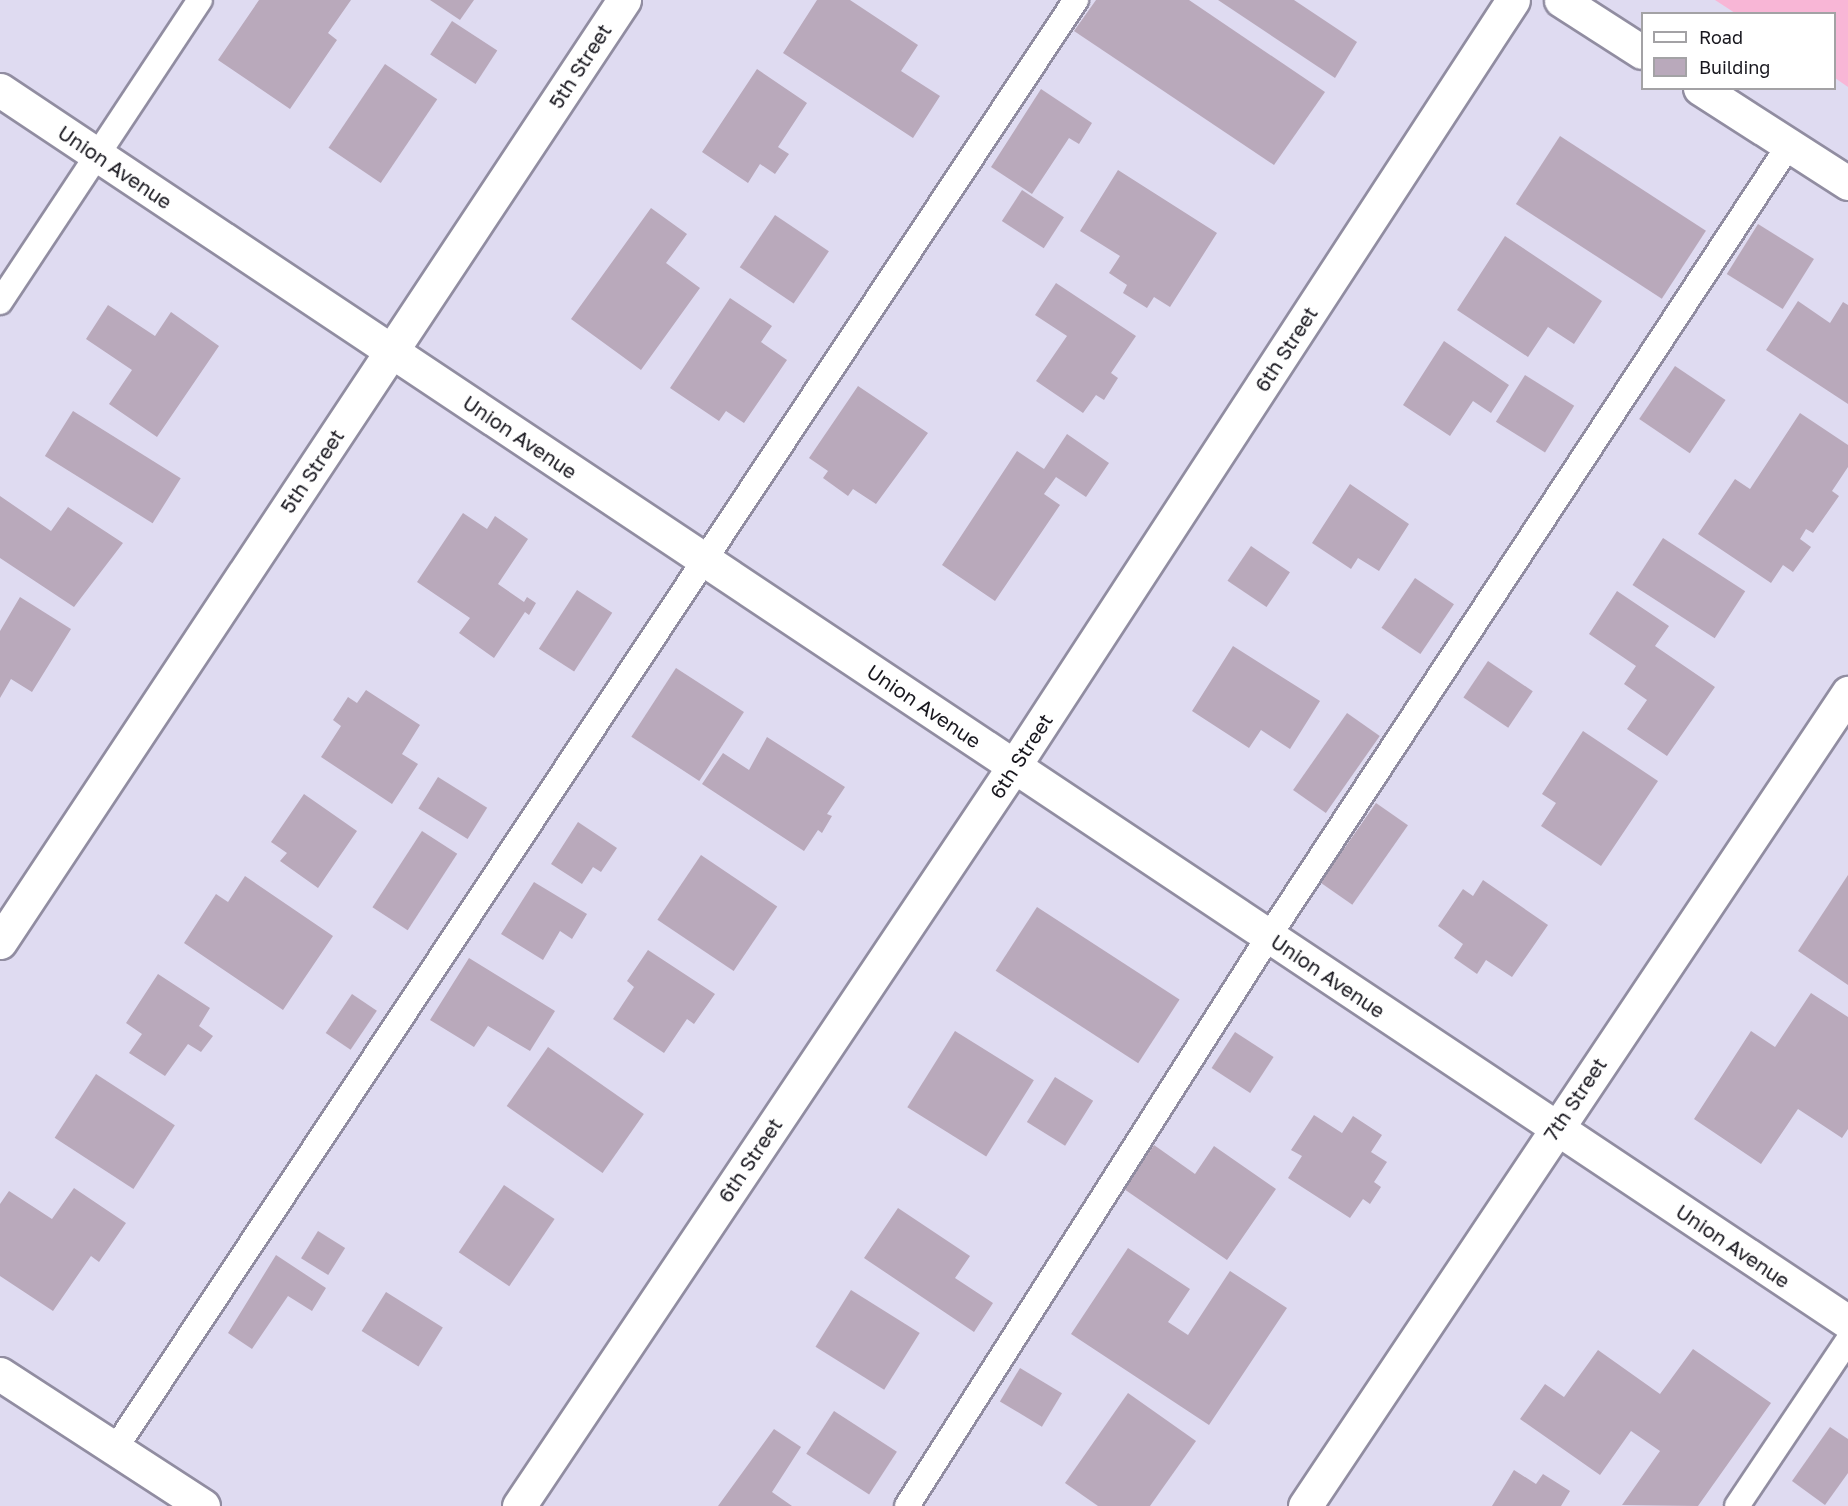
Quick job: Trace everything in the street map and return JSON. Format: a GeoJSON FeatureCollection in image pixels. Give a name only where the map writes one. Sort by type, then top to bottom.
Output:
{"type":"FeatureCollection","features":[{"type":"Feature","properties":{"kind":"street","name":"5th Street"},"geometry":{"type":"LineString","coordinates":[[0,942],[624,0]]}},
{"type":"Feature","properties":{"kind":"street","name":"6th Street"},"geometry":{"type":"LineString","coordinates":[[519,1506],[1014,766],[1513,0]]}},
{"type":"Feature","properties":{"kind":"street"},"geometry":{"type":"LineString","coordinates":[[1562,0],[1641,51]]}},
{"type":"Feature","properties":{"kind":"street","name":"Union Avenue"},"geometry":{"type":"LineString","coordinates":[[0,90],[1848,1323]]}},
{"type":"Feature","properties":{"kind":"street"},"geometry":{"type":"LineString","coordinates":[[1703,90],[1848,183]]}},
{"type":"Feature","properties":{"kind":"street","name":"7th Street"},"geometry":{"type":"LineString","coordinates":[[1305,1506],[1848,693]]}},
{"type":"Feature","properties":{"kind":"street"},"geometry":{"type":"LineString","coordinates":[[0,1374],[202,1506]]}},
{"type":"Feature","properties":{"kind":"lane"},"geometry":{"type":"LineString","coordinates":[[0,302],[200,0]]}},
{"type":"Feature","properties":{"kind":"lane"},"geometry":{"type":"LineString","coordinates":[[115,1449],[1077,0]]}},
{"type":"Feature","properties":{"kind":"lane"},"geometry":{"type":"LineString","coordinates":[[907,1506],[1269,936],[1789,145]]}},
{"type":"Feature","properties":{"kind":"lane"},"geometry":{"type":"LineString","coordinates":[[1737,1506],[1848,1340]]}},
{"type":"Feature","properties":{"kind":"shaded area"},"geometry":{"type":"Polygon","coordinates":[[[1715,0],[1848,0],[1848,87],[1836,79],[1836,12],[1733,12],[1715,0]]]}},
{"type":"Feature","properties":{"kind":"building"},"geometry":{"type":"Polygon","coordinates":[[[259,0],[351,0],[328,33],[337,40],[290,109],[218,60],[259,0]]]}},
{"type":"Feature","properties":{"kind":"building"},"geometry":{"type":"Polygon","coordinates":[[[430,0],[474,0],[460,20],[430,0]]]}},
{"type":"Feature","properties":{"kind":"building"},"geometry":{"type":"Polygon","coordinates":[[[817,0],[850,0],[918,45],[901,71],[940,96],[913,138],[783,53],[817,0]]]}},
{"type":"Feature","properties":{"kind":"building"},"geometry":{"type":"Polygon","coordinates":[[[1096,0],[1189,0],[1325,92],[1274,165],[1074,31],[1096,0]]]}},
{"type":"Feature","properties":{"kind":"building"},"geometry":{"type":"Polygon","coordinates":[[[1218,0],[1294,0],[1357,42],[1335,78],[1218,0]]]}},
{"type":"Feature","properties":{"kind":"building"},"geometry":{"type":"Polygon","coordinates":[[[452,21],[497,50],[476,84],[430,55],[452,21]]]}},
{"type":"Feature","properties":{"kind":"building"},"geometry":{"type":"Polygon","coordinates":[[[385,64],[437,99],[381,183],[329,148],[385,64]]]}},
{"type":"Feature","properties":{"kind":"building"},"geometry":{"type":"Polygon","coordinates":[[[757,69],[807,103],[778,147],[789,154],[775,174],[760,164],[748,183],[702,152],[757,69]]]}},
{"type":"Feature","properties":{"kind":"building"},"geometry":{"type":"Polygon","coordinates":[[[1041,89],[1092,123],[1079,144],[1069,138],[1032,194],[991,167],[1041,89]]]}},
{"type":"Feature","properties":{"kind":"building"},"geometry":{"type":"Polygon","coordinates":[[[1560,136],[1706,231],[1662,299],[1516,204],[1560,136]]]}},
{"type":"Feature","properties":{"kind":"building"},"geometry":{"type":"Polygon","coordinates":[[[1118,170],[1217,233],[1170,307],[1154,297],[1147,308],[1123,293],[1127,285],[1109,273],[1120,256],[1080,231],[1118,170]]]}},
{"type":"Feature","properties":{"kind":"building"},"geometry":{"type":"Polygon","coordinates":[[[1022,190],[1064,217],[1044,248],[1002,221],[1022,190]]]}},
{"type":"Feature","properties":{"kind":"building"},"geometry":{"type":"Polygon","coordinates":[[[651,208],[687,234],[666,263],[700,288],[641,370],[571,319],[651,208]]]}},
{"type":"Feature","properties":{"kind":"building"},"geometry":{"type":"Polygon","coordinates":[[[775,215],[829,251],[794,304],[740,267],[775,215]]]}},
{"type":"Feature","properties":{"kind":"building"},"geometry":{"type":"Polygon","coordinates":[[[1758,224],[1814,259],[1783,309],[1727,274],[1758,224]]]}},
{"type":"Feature","properties":{"kind":"building"},"geometry":{"type":"Polygon","coordinates":[[[1505,236],[1602,301],[1574,344],[1548,327],[1528,357],[1457,310],[1505,236]]]}},
{"type":"Feature","properties":{"kind":"building"},"geometry":{"type":"Polygon","coordinates":[[[1056,283],[1136,336],[1111,373],[1118,378],[1104,400],[1096,395],[1083,413],[1036,381],[1067,336],[1035,315],[1056,283]]]}},
{"type":"Feature","properties":{"kind":"building"},"geometry":{"type":"Polygon","coordinates":[[[730,298],[772,326],[761,342],[787,360],[744,423],[726,411],[719,421],[670,388],[730,298]]]}},
{"type":"Feature","properties":{"kind":"building"},"geometry":{"type":"Polygon","coordinates":[[[1798,301],[1830,323],[1843,302],[1848,305],[1848,404],[1766,350],[1798,301]]]}},
{"type":"Feature","properties":{"kind":"building"},"geometry":{"type":"Polygon","coordinates":[[[108,305],[155,336],[171,312],[219,346],[157,437],[109,404],[132,370],[86,339],[108,305]]]}},
{"type":"Feature","properties":{"kind":"building"},"geometry":{"type":"Polygon","coordinates":[[[1444,341],[1509,385],[1491,413],[1473,401],[1450,436],[1403,405],[1444,341]]]}},
{"type":"Feature","properties":{"kind":"building"},"geometry":{"type":"Polygon","coordinates":[[[1675,366],[1726,400],[1690,453],[1639,419],[1675,366]]]}},
{"type":"Feature","properties":{"kind":"building"},"geometry":{"type":"Polygon","coordinates":[[[1525,375],[1574,406],[1545,452],[1496,422],[1525,375]]]}},
{"type":"Feature","properties":{"kind":"building"},"geometry":{"type":"Polygon","coordinates":[[[858,386],[928,433],[876,504],[853,489],[848,496],[823,478],[828,471],[809,458],[858,386]]]}},
{"type":"Feature","properties":{"kind":"building"},"geometry":{"type":"Polygon","coordinates":[[[73,411],[181,478],[153,523],[45,456],[73,411]]]}},
{"type":"Feature","properties":{"kind":"building"},"geometry":{"type":"Polygon","coordinates":[[[1800,413],[1848,445],[1848,467],[1832,491],[1839,496],[1813,533],[1806,529],[1800,539],[1811,547],[1793,572],[1783,565],[1771,583],[1698,534],[1735,479],[1750,489],[1800,413]]]}},
{"type":"Feature","properties":{"kind":"building"},"geometry":{"type":"Polygon","coordinates":[[[1067,434],[1109,463],[1086,497],[1056,477],[1044,494],[1060,505],[995,601],[942,565],[1017,451],[1044,469],[1067,434]]]}},
{"type":"Feature","properties":{"kind":"building"},"geometry":{"type":"Polygon","coordinates":[[[1350,484],[1409,524],[1379,571],[1358,558],[1351,569],[1312,543],[1350,484]]]}},
{"type":"Feature","properties":{"kind":"building"},"geometry":{"type":"Polygon","coordinates":[[[0,496],[51,531],[68,507],[123,543],[74,607],[0,558],[0,496]]]}},
{"type":"Feature","properties":{"kind":"building"},"geometry":{"type":"Polygon","coordinates":[[[463,513],[487,529],[495,516],[528,539],[498,584],[524,602],[527,597],[536,603],[529,615],[525,612],[494,658],[459,633],[470,618],[417,582],[463,513]]]}},
{"type":"Feature","properties":{"kind":"building"},"geometry":{"type":"Polygon","coordinates":[[[1663,538],[1745,591],[1715,638],[1633,585],[1663,538]]]}},
{"type":"Feature","properties":{"kind":"building"},"geometry":{"type":"Polygon","coordinates":[[[1251,546],[1290,572],[1266,607],[1228,581],[1251,546]]]}},
{"type":"Feature","properties":{"kind":"building"},"geometry":{"type":"Polygon","coordinates":[[[1415,578],[1454,604],[1420,654],[1381,628],[1415,578]]]}},
{"type":"Feature","properties":{"kind":"building"},"geometry":{"type":"Polygon","coordinates":[[[577,590],[612,613],[574,672],[539,649],[577,590]]]}},
{"type":"Feature","properties":{"kind":"building"},"geometry":{"type":"Polygon","coordinates":[[[1617,591],[1669,626],[1655,646],[1715,687],[1667,756],[1627,729],[1647,700],[1624,684],[1636,666],[1589,634],[1617,591]]]}},
{"type":"Feature","properties":{"kind":"building"},"geometry":{"type":"Polygon","coordinates":[[[20,597],[71,629],[32,692],[11,679],[0,698],[0,631],[20,597]]]}},
{"type":"Feature","properties":{"kind":"building"},"geometry":{"type":"Polygon","coordinates":[[[1233,646],[1320,701],[1290,749],[1261,730],[1249,748],[1192,711],[1233,646]]]}},
{"type":"Feature","properties":{"kind":"building"},"geometry":{"type":"Polygon","coordinates":[[[1488,661],[1533,691],[1508,728],[1463,697],[1488,661]]]}},
{"type":"Feature","properties":{"kind":"building"},"geometry":{"type":"Polygon","coordinates":[[[676,668],[744,712],[699,781],[631,737],[676,668]]]}},
{"type":"Feature","properties":{"kind":"building"},"geometry":{"type":"Polygon","coordinates":[[[366,690],[420,725],[402,754],[418,764],[392,804],[321,757],[341,726],[333,720],[348,697],[357,703],[366,690]]]}},
{"type":"Feature","properties":{"kind":"building"},"geometry":{"type":"Polygon","coordinates":[[[1347,713],[1380,736],[1326,813],[1293,790],[1347,713]]]}},
{"type":"Feature","properties":{"kind":"building"},"geometry":{"type":"Polygon","coordinates":[[[1583,731],[1658,781],[1601,866],[1541,826],[1556,803],[1542,794],[1583,731]]]}},
{"type":"Feature","properties":{"kind":"building"},"geometry":{"type":"Polygon","coordinates":[[[767,737],[845,787],[827,814],[832,816],[822,833],[818,830],[804,851],[702,784],[723,753],[749,770],[767,737]]]}},
{"type":"Feature","properties":{"kind":"building"},"geometry":{"type":"Polygon","coordinates":[[[438,777],[487,808],[468,839],[418,808],[438,777]]]}},
{"type":"Feature","properties":{"kind":"building"},"geometry":{"type":"Polygon","coordinates":[[[304,794],[357,831],[318,888],[280,861],[287,853],[271,842],[304,794]]]}},
{"type":"Feature","properties":{"kind":"building"},"geometry":{"type":"Polygon","coordinates":[[[1376,803],[1408,825],[1352,905],[1320,882],[1376,803]]]}},
{"type":"Feature","properties":{"kind":"building"},"geometry":{"type":"Polygon","coordinates":[[[578,822],[617,848],[601,872],[593,867],[582,884],[551,864],[578,822]]]}},
{"type":"Feature","properties":{"kind":"building"},"geometry":{"type":"Polygon","coordinates":[[[422,831],[457,854],[408,930],[372,907],[422,831]]]}},
{"type":"Feature","properties":{"kind":"building"},"geometry":{"type":"Polygon","coordinates":[[[701,855],[777,906],[734,971],[657,920],[701,855]]]}},
{"type":"Feature","properties":{"kind":"building"},"geometry":{"type":"Polygon","coordinates":[[[1848,875],[1848,985],[1798,951],[1848,875]]]}},
{"type":"Feature","properties":{"kind":"building"},"geometry":{"type":"Polygon","coordinates":[[[245,876],[333,936],[283,1010],[184,943],[216,894],[228,902],[245,876]]]}},
{"type":"Feature","properties":{"kind":"building"},"geometry":{"type":"Polygon","coordinates":[[[1483,880],[1548,925],[1512,977],[1486,960],[1477,974],[1454,958],[1463,944],[1438,926],[1463,889],[1473,896],[1483,880]]]}},
{"type":"Feature","properties":{"kind":"building"},"geometry":{"type":"Polygon","coordinates":[[[534,882],[587,914],[572,939],[560,931],[543,960],[501,934],[534,882]]]}},
{"type":"Feature","properties":{"kind":"building"},"geometry":{"type":"Polygon","coordinates":[[[1037,907],[1180,1000],[1138,1063],[996,971],[1037,907]]]}},
{"type":"Feature","properties":{"kind":"building"},"geometry":{"type":"Polygon","coordinates":[[[648,950],[715,994],[694,1024],[687,1019],[664,1053],[613,1019],[634,987],[627,981],[648,950]]]}},
{"type":"Feature","properties":{"kind":"building"},"geometry":{"type":"Polygon","coordinates":[[[469,958],[555,1011],[530,1051],[488,1026],[474,1047],[430,1020],[469,958]]]}},
{"type":"Feature","properties":{"kind":"building"},"geometry":{"type":"Polygon","coordinates":[[[158,974],[210,1008],[199,1026],[213,1036],[201,1052],[188,1044],[165,1076],[129,1053],[142,1034],[126,1023],[158,974]]]}},
{"type":"Feature","properties":{"kind":"building"},"geometry":{"type":"Polygon","coordinates":[[[1811,993],[1848,1017],[1848,1129],[1842,1138],[1798,1109],[1761,1164],[1694,1119],[1751,1031],[1775,1047],[1811,993]]]}},
{"type":"Feature","properties":{"kind":"building"},"geometry":{"type":"Polygon","coordinates":[[[352,994],[377,1011],[351,1050],[326,1033],[352,994]]]}},
{"type":"Feature","properties":{"kind":"building"},"geometry":{"type":"Polygon","coordinates":[[[955,1031],[1034,1080],[986,1157],[907,1107],[955,1031]]]}},
{"type":"Feature","properties":{"kind":"building"},"geometry":{"type":"Polygon","coordinates":[[[1235,1032],[1274,1057],[1250,1093],[1212,1068],[1235,1032]]]}},
{"type":"Feature","properties":{"kind":"building"},"geometry":{"type":"Polygon","coordinates":[[[548,1047],[644,1114],[603,1173],[507,1106],[548,1047]]]}},
{"type":"Feature","properties":{"kind":"building"},"geometry":{"type":"Polygon","coordinates":[[[96,1074],[175,1125],[133,1189],[55,1138],[96,1074]]]}},
{"type":"Feature","properties":{"kind":"building"},"geometry":{"type":"Polygon","coordinates":[[[1055,1077],[1093,1101],[1065,1146],[1027,1122],[1055,1077]]]}},
{"type":"Feature","properties":{"kind":"building"},"geometry":{"type":"Polygon","coordinates":[[[1314,1115],[1342,1133],[1353,1116],[1382,1135],[1371,1152],[1387,1162],[1374,1182],[1381,1187],[1370,1204],[1363,1199],[1350,1218],[1288,1178],[1302,1156],[1291,1150],[1314,1115]]]}},
{"type":"Feature","properties":{"kind":"building"},"geometry":{"type":"Polygon","coordinates":[[[1154,1145],[1195,1174],[1214,1146],[1276,1189],[1227,1260],[1124,1189],[1154,1145]]]}},
{"type":"Feature","properties":{"kind":"building"},"geometry":{"type":"Polygon","coordinates":[[[504,1185],[555,1219],[509,1286],[459,1252],[504,1185]]]}},
{"type":"Feature","properties":{"kind":"building"},"geometry":{"type":"Polygon","coordinates":[[[74,1188],[126,1223],[99,1262],[91,1256],[53,1311],[0,1276],[0,1204],[9,1191],[52,1219],[74,1188]]]}},
{"type":"Feature","properties":{"kind":"building"},"geometry":{"type":"Polygon","coordinates":[[[898,1208],[970,1256],[955,1278],[993,1303],[974,1332],[864,1258],[898,1208]]]}},
{"type":"Feature","properties":{"kind":"building"},"geometry":{"type":"Polygon","coordinates":[[[318,1231],[345,1248],[328,1275],[301,1258],[318,1231]]]}},
{"type":"Feature","properties":{"kind":"building"},"geometry":{"type":"Polygon","coordinates":[[[1128,1248],[1190,1289],[1168,1322],[1188,1335],[1230,1271],[1287,1308],[1209,1425],[1071,1334],[1128,1248]]]}},
{"type":"Feature","properties":{"kind":"building"},"geometry":{"type":"Polygon","coordinates":[[[276,1255],[326,1288],[312,1311],[288,1296],[252,1349],[228,1333],[276,1255]]]}},
{"type":"Feature","properties":{"kind":"building"},"geometry":{"type":"Polygon","coordinates":[[[851,1290],[920,1333],[884,1390],[815,1347],[851,1290]]]}},
{"type":"Feature","properties":{"kind":"building"},"geometry":{"type":"Polygon","coordinates":[[[386,1292],[443,1328],[418,1367],[362,1331],[386,1292]]]}},
{"type":"Feature","properties":{"kind":"building"},"geometry":{"type":"Polygon","coordinates":[[[1693,1349],[1771,1403],[1698,1506],[1622,1505],[1660,1451],[1631,1431],[1600,1475],[1520,1419],[1545,1384],[1564,1397],[1598,1350],[1660,1394],[1693,1349]]]}},
{"type":"Feature","properties":{"kind":"building"},"geometry":{"type":"Polygon","coordinates":[[[1020,1368],[1062,1393],[1042,1427],[1000,1401],[1020,1368]]]}},
{"type":"Feature","properties":{"kind":"building"},"geometry":{"type":"Polygon","coordinates":[[[1128,1393],[1196,1441],[1150,1506],[1098,1506],[1065,1483],[1128,1393]]]}},
{"type":"Feature","properties":{"kind":"building"},"geometry":{"type":"Polygon","coordinates":[[[834,1411],[897,1452],[869,1495],[806,1454],[834,1411]]]}},
{"type":"Feature","properties":{"kind":"building"},"geometry":{"type":"Polygon","coordinates":[[[1830,1427],[1848,1439],[1848,1473],[1825,1505],[1792,1481],[1830,1427]]]}},
{"type":"Feature","properties":{"kind":"building"},"geometry":{"type":"Polygon","coordinates":[[[774,1429],[801,1447],[772,1492],[792,1506],[718,1506],[774,1429]]]}},
{"type":"Feature","properties":{"kind":"building"},"geometry":{"type":"Polygon","coordinates":[[[1514,1470],[1536,1484],[1543,1474],[1570,1491],[1561,1506],[1492,1506],[1514,1470]]]}}]}
